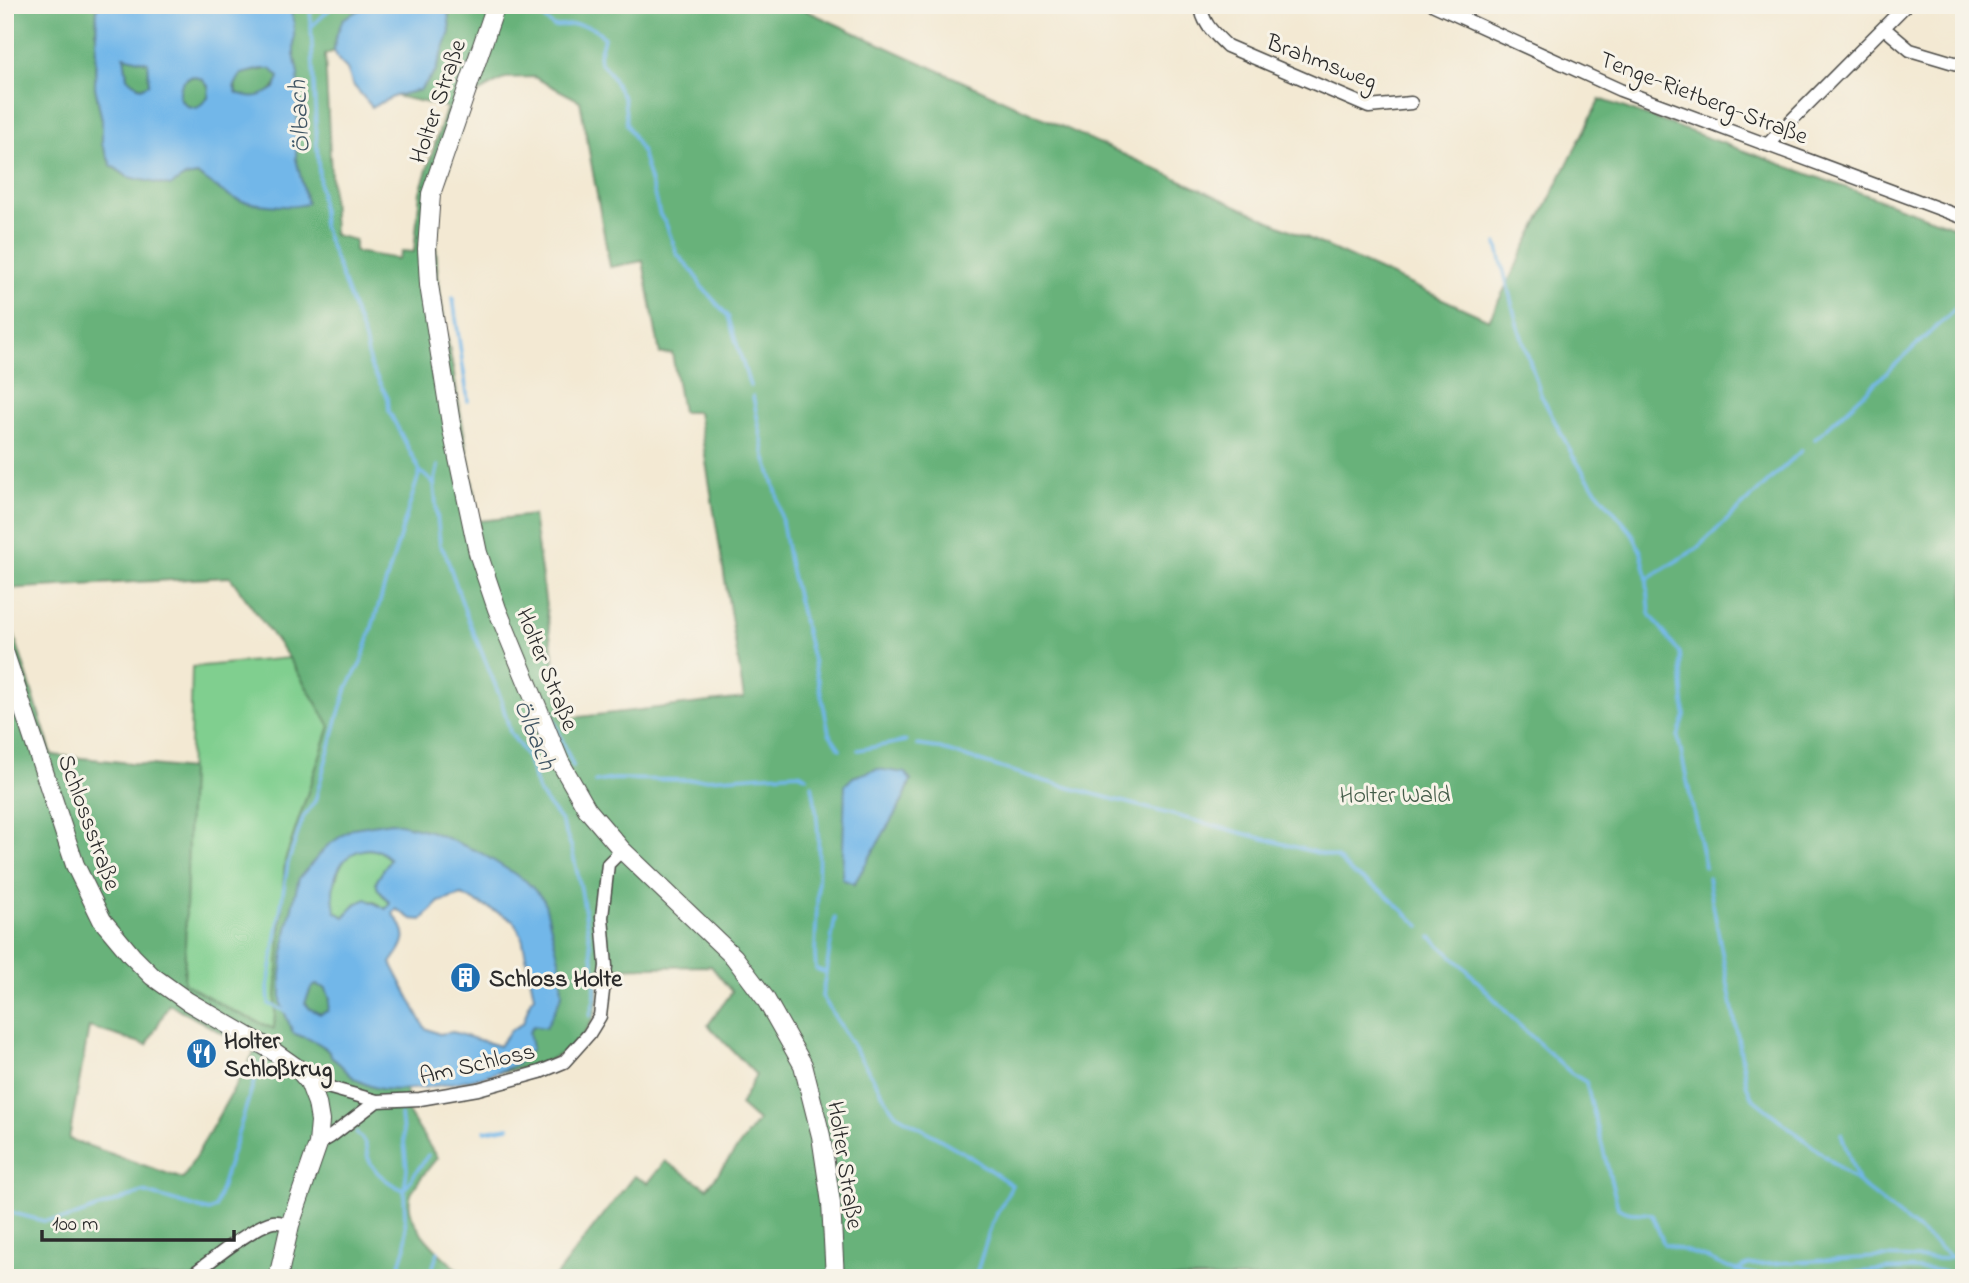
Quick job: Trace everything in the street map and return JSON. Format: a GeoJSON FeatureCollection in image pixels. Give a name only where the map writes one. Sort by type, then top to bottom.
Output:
{"type":"FeatureCollection","features":[{"type":"Feature","properties":{"kind":"street","name":"Holter Straße"},"geometry":{"type":"LineString","coordinates":[[496,5],[431,194],[427,249],[429,285],[452,430],[478,553],[497,609],[560,762],[587,809],[622,850],[734,957],[765,998],[803,1065],[821,1136],[831,1203],[835,1278]]}},
{"type":"Feature","properties":{"kind":"street","name":"Brahmsweg"},"geometry":{"type":"LineString","coordinates":[[1201,5],[1202,15],[1211,31],[1227,46],[1369,107],[1411,103]]}},
{"type":"Feature","properties":{"kind":"street","name":"Tenge-Rietberg-Straße"},"geometry":{"type":"LineString","coordinates":[[1434,5],[1620,90],[1964,218]]}},
{"type":"Feature","properties":{"kind":"street"},"geometry":{"type":"LineString","coordinates":[[1767,145],[1906,5]]}},
{"type":"Feature","properties":{"kind":"street"},"geometry":{"type":"LineString","coordinates":[[1884,28],[1910,50],[1964,66]]}},
{"type":"Feature","properties":{"kind":"street","name":"Schlossstraße"},"geometry":{"type":"LineString","coordinates":[[5,654],[75,865],[102,920],[152,976],[187,1001],[270,1049],[297,1068],[309,1082]]}},
{"type":"Feature","properties":{"kind":"street","name":"Am Schloss"},"geometry":{"type":"LineString","coordinates":[[309,1082],[377,1101],[420,1100],[478,1089],[540,1072],[564,1062],[589,1034],[600,1016],[606,967],[602,917],[608,864],[622,850]]}},
{"type":"Feature","properties":{"kind":"street"},"geometry":{"type":"LineString","coordinates":[[278,1278],[290,1225],[318,1144],[320,1121],[309,1082]]}},
{"type":"Feature","properties":{"kind":"street"},"geometry":{"type":"LineString","coordinates":[[318,1144],[377,1101]]}},
{"type":"Feature","properties":{"kind":"street"},"geometry":{"type":"LineString","coordinates":[[188,1278],[239,1240],[268,1224],[274,1222],[290,1225]]}},
{"type":"Feature","properties":{"kind":"green space","name":"Holter Wald"},"geometry":{"type":"Polygon","coordinates":[[[5,5],[97,5],[95,87],[102,120],[102,144],[111,165],[128,177],[169,185],[184,177],[198,175],[211,182],[307,203],[296,159],[298,74],[294,54],[294,21],[288,5],[368,5],[360,9],[335,39],[334,51],[325,55],[334,235],[355,240],[355,252],[398,259],[402,251],[414,252],[420,192],[447,107],[395,96],[420,90],[435,72],[450,32],[448,11],[436,5],[794,5],[1489,320],[1600,99],[1964,230],[1964,1278],[1890,1274],[1868,1278],[554,1278],[634,1176],[648,1183],[665,1161],[707,1188],[758,1121],[740,1105],[756,1075],[708,1025],[732,992],[711,966],[600,968],[594,1017],[577,1042],[539,1064],[495,1072],[522,1060],[532,1049],[529,1032],[533,1026],[544,900],[391,822],[299,878],[281,1004],[300,1036],[319,1044],[346,1070],[383,1089],[406,1088],[408,1112],[437,1158],[413,1190],[411,1214],[436,1250],[467,1278],[5,1278],[5,606],[52,755],[190,769],[184,983],[233,1011],[274,1029],[285,861],[330,726],[289,658],[230,577],[5,589],[5,5]],[[534,77],[505,78],[470,97],[440,196],[436,247],[438,282],[479,521],[533,515],[562,719],[744,698],[698,412],[682,412],[672,353],[660,354],[643,261],[610,267],[580,101],[534,77]],[[877,769],[853,777],[854,884],[903,800],[911,781],[877,769]],[[169,1004],[147,1045],[89,1027],[69,1139],[183,1179],[255,1051],[169,1004]]]}},
{"type":"Feature","properties":{"kind":"green space"},"geometry":{"type":"Polygon","coordinates":[[[124,56],[148,62],[149,84],[142,88],[127,78],[124,56]]]}},
{"type":"Feature","properties":{"kind":"green space"},"geometry":{"type":"Polygon","coordinates":[[[271,68],[279,77],[268,93],[257,97],[237,94],[236,83],[241,74],[271,68]]]}},
{"type":"Feature","properties":{"kind":"green space"},"geometry":{"type":"Polygon","coordinates":[[[194,77],[205,81],[209,92],[205,103],[194,107],[183,103],[179,92],[183,81],[194,77]]]}},
{"type":"Feature","properties":{"kind":"green space"},"geometry":{"type":"Polygon","coordinates":[[[289,658],[330,726],[285,861],[274,1030],[233,1011],[184,983],[192,667],[289,658]]]}},
{"type":"Feature","properties":{"kind":"green space"},"geometry":{"type":"Polygon","coordinates":[[[369,849],[380,851],[390,859],[376,882],[378,890],[390,903],[386,909],[373,901],[357,903],[345,917],[336,912],[331,896],[338,873],[350,854],[369,849]]]}},
{"type":"Feature","properties":{"kind":"green space"},"geometry":{"type":"Polygon","coordinates":[[[316,985],[326,988],[330,999],[328,1011],[320,1014],[305,1003],[311,988],[316,985]]]}},
{"type":"Feature","properties":{"kind":"water"},"geometry":{"type":"Polygon","coordinates":[[[97,5],[288,5],[294,21],[294,54],[298,74],[296,159],[307,203],[283,206],[242,201],[226,194],[198,175],[184,177],[170,186],[128,177],[111,165],[102,144],[102,120],[95,87],[97,5]],[[124,56],[127,78],[141,88],[149,84],[148,62],[124,56]],[[271,69],[241,74],[234,87],[237,93],[247,96],[261,95],[275,88],[279,77],[271,69]],[[191,76],[181,85],[180,99],[187,106],[197,108],[208,98],[209,87],[202,79],[191,76]]]}},
{"type":"Feature","properties":{"kind":"water"},"geometry":{"type":"Polygon","coordinates":[[[368,5],[436,5],[448,10],[450,32],[435,72],[420,90],[395,96],[372,107],[353,85],[347,69],[334,51],[335,39],[343,19],[368,5]]]}},
{"type":"Feature","properties":{"kind":"water"},"geometry":{"type":"Polygon","coordinates":[[[877,769],[905,773],[911,780],[903,800],[854,884],[842,879],[845,785],[853,777],[877,769]]]}},
{"type":"Feature","properties":{"kind":"water"},"geometry":{"type":"Polygon","coordinates":[[[391,822],[430,831],[481,853],[526,881],[544,900],[560,963],[562,995],[546,1028],[533,1026],[529,1032],[532,1049],[521,1061],[494,1073],[453,1083],[412,1089],[382,1089],[357,1080],[332,1058],[326,1048],[293,1033],[281,1004],[281,975],[286,933],[299,878],[327,846],[353,828],[391,822]],[[369,849],[349,856],[342,863],[334,881],[336,912],[344,917],[357,903],[366,899],[386,909],[390,903],[378,889],[376,882],[390,859],[380,851],[369,849]],[[462,895],[439,902],[422,920],[412,919],[396,909],[393,914],[399,921],[404,939],[391,963],[425,1028],[439,1034],[453,1032],[499,1046],[510,1031],[523,1023],[534,996],[522,937],[513,920],[462,895]],[[316,985],[311,988],[305,1003],[320,1014],[328,1011],[330,999],[326,988],[316,985]]]}},
{"type":"Feature","properties":{"kind":"waterway","name":"Ölbach"},"geometry":{"type":"LineString","coordinates":[[288,1012],[269,1004],[268,986],[288,863],[303,818],[315,801],[338,716],[347,688],[361,663],[420,471],[389,411],[388,398],[370,365],[365,340],[323,226],[310,5]]}},
{"type":"Feature","properties":{"kind":"waterway"},"geometry":{"type":"LineString","coordinates":[[311,27],[334,5]]}},
{"type":"Feature","properties":{"kind":"waterway"},"geometry":{"type":"LineString","coordinates":[[505,5],[536,11],[554,27],[588,26],[604,38],[599,55],[600,62],[609,72],[624,99],[627,125],[642,152],[660,215],[677,254],[728,316],[750,386]]}},
{"type":"Feature","properties":{"kind":"waterway"},"geometry":{"type":"LineString","coordinates":[[1497,244],[1516,320],[1541,395],[1573,456],[1592,485],[1632,533],[1646,572],[1650,614],[1680,653],[1685,715],[1678,737],[1705,867]]}},
{"type":"Feature","properties":{"kind":"waterway"},"geometry":{"type":"LineString","coordinates":[[453,298],[468,401]]}},
{"type":"Feature","properties":{"kind":"waterway"},"geometry":{"type":"LineString","coordinates":[[1815,439],[1964,301]]}},
{"type":"Feature","properties":{"kind":"waterway"},"geometry":{"type":"LineString","coordinates":[[753,396],[829,733],[840,749]]}},
{"type":"Feature","properties":{"kind":"waterway"},"geometry":{"type":"LineString","coordinates":[[1647,579],[1696,549],[1802,450]]}},
{"type":"Feature","properties":{"kind":"waterway"},"geometry":{"type":"LineString","coordinates":[[434,484],[438,466]]}},
{"type":"Feature","properties":{"kind":"waterway","name":"Ölbach"},"geometry":{"type":"LineString","coordinates":[[420,471],[434,484],[440,545],[501,699],[510,732],[527,757],[539,793],[561,821],[571,846],[595,973],[595,997],[590,1016]]}},
{"type":"Feature","properties":{"kind":"waterway"},"geometry":{"type":"LineString","coordinates":[[544,697],[573,766]]}},
{"type":"Feature","properties":{"kind":"waterway"},"geometry":{"type":"LineString","coordinates":[[858,750],[906,741]]}},
{"type":"Feature","properties":{"kind":"waterway"},"geometry":{"type":"LineString","coordinates":[[917,745],[937,748],[1044,781],[1337,858],[1353,874],[1383,892],[1420,926]]}},
{"type":"Feature","properties":{"kind":"waterway"},"geometry":{"type":"LineString","coordinates":[[595,782],[614,779],[688,780],[799,773],[807,777]]}},
{"type":"Feature","properties":{"kind":"waterway"},"geometry":{"type":"LineString","coordinates":[[812,785],[818,827],[815,956],[816,969],[825,972]]}},
{"type":"Feature","properties":{"kind":"waterway"},"geometry":{"type":"LineString","coordinates":[[1708,878],[1747,1086],[1752,1098],[1950,1256],[1964,1264]]}},
{"type":"Feature","properties":{"kind":"waterway"},"geometry":{"type":"LineString","coordinates":[[835,918],[822,996],[892,1109],[1012,1185],[992,1223],[975,1278]]}},
{"type":"Feature","properties":{"kind":"waterway"},"geometry":{"type":"LineString","coordinates":[[1431,937],[1465,968],[1517,1023],[1571,1073],[1586,1082],[1618,1208],[1652,1215],[1664,1244],[1728,1268],[1769,1278]]}},
{"type":"Feature","properties":{"kind":"waterway"},"geometry":{"type":"LineString","coordinates":[[5,1211],[44,1221],[66,1219],[143,1192],[209,1211],[215,1208],[259,1065]]}},
{"type":"Feature","properties":{"kind":"waterway","name":"Ölbach"},"geometry":{"type":"LineString","coordinates":[[401,1115],[407,1169],[404,1190]]}},
{"type":"Feature","properties":{"kind":"waterway","name":"Ölbach"},"geometry":{"type":"LineString","coordinates":[[485,1131],[509,1127]]}},
{"type":"Feature","properties":{"kind":"waterway","name":"Ölbach"},"geometry":{"type":"LineString","coordinates":[[356,1133],[364,1141],[374,1168],[394,1186],[404,1190],[406,1246],[396,1278]]}},
{"type":"Feature","properties":{"kind":"waterway"},"geometry":{"type":"LineString","coordinates":[[1841,1134],[1858,1181]]}},
{"type":"Feature","properties":{"kind":"waterway","name":"Ölbach"},"geometry":{"type":"LineString","coordinates":[[405,1188],[428,1155]]}},
{"type":"Feature","properties":{"kind":"waterway","name":"Ölbach"},"geometry":{"type":"LineString","coordinates":[[429,1278],[438,1252]]}},
{"type":"Feature","properties":{"kind":"waterway"},"geometry":{"type":"LineString","coordinates":[[1736,1271],[1748,1265],[1881,1257],[1945,1259],[1950,1256]]}},
{"type":"Feature","properties":{"kind":"waterway"},"geometry":{"type":"LineString","coordinates":[[1806,1278],[1908,1269],[1946,1272],[1956,1278]]}},
{"type":"Feature","properties":{"kind":"place","name":"Schloss Holte"},"geometry":{"type":"Point","coordinates":[466,978]}},
{"type":"Feature","properties":{"kind":"place","name":"Holter Schloßkrug"},"geometry":{"type":"Point","coordinates":[201,1054]}}]}
